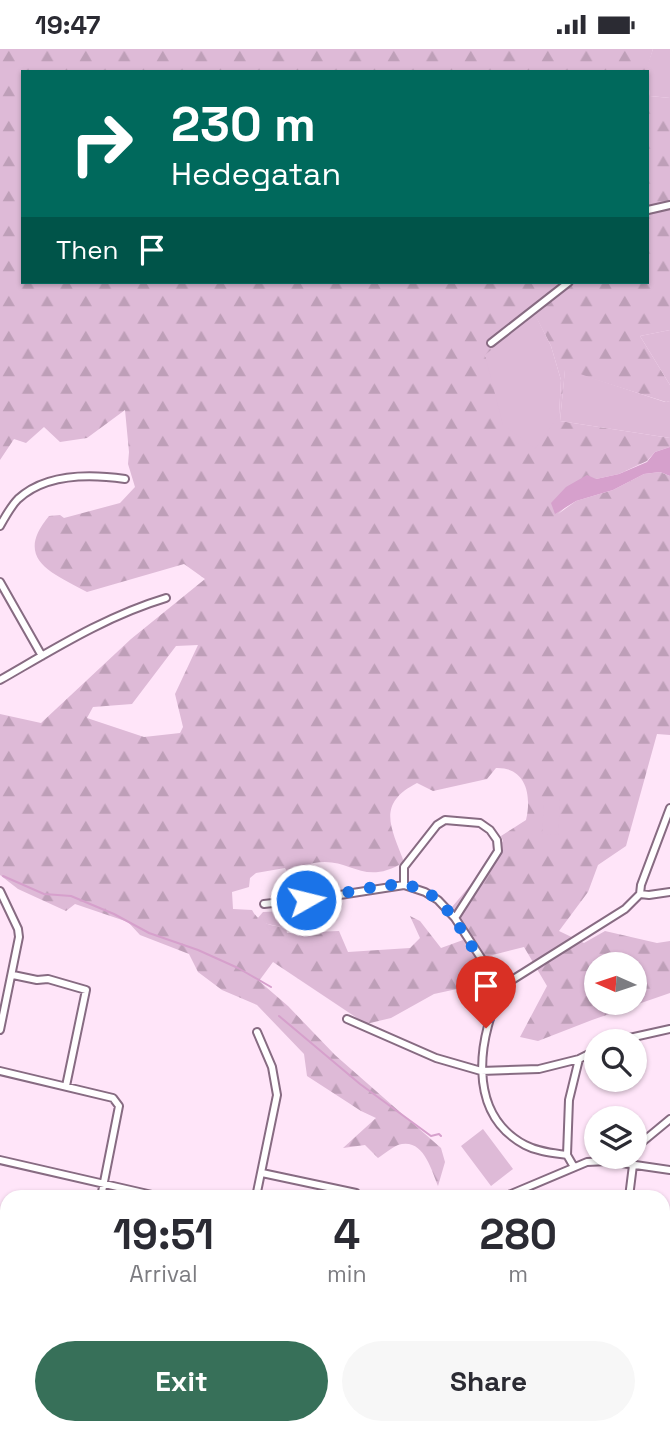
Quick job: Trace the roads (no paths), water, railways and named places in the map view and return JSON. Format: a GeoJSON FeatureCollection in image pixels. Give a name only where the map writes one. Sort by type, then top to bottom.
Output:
{"type":"FeatureCollection","features":[{"type":"Feature","properties":{"kind":"street"},"geometry":{"type":"LineString","coordinates":[[649,210],[670,205]]}},
{"type":"Feature","properties":{"kind":"street"},"geometry":{"type":"LineString","coordinates":[[491,343],[566,284]]}},
{"type":"Feature","properties":{"kind":"street"},"geometry":{"type":"LineString","coordinates":[[0,526],[19,499],[46,483],[98,475],[125,479]]}},
{"type":"Feature","properties":{"kind":"street"},"geometry":{"type":"LineString","coordinates":[[0,582],[42,656]]}},
{"type":"Feature","properties":{"kind":"street"},"geometry":{"type":"LineString","coordinates":[[0,680],[107,620],[133,608],[166,598]]}},
{"type":"Feature","properties":{"kind":"street"},"geometry":{"type":"LineString","coordinates":[[567,1155],[527,1146],[511,1136],[494,1115],[483,1088],[481,1071],[486,1028],[493,1005],[504,985],[625,909],[640,894],[670,808]]}},
{"type":"Feature","properties":{"kind":"street"},"geometry":{"type":"LineString","coordinates":[[404,885],[404,867],[437,825],[446,820],[480,823],[490,830],[497,840],[498,851],[455,918]]}},
{"type":"Feature","properties":{"kind":"street"},"geometry":{"type":"LineString","coordinates":[[264,904],[327,898],[404,885],[425,892],[438,900],[455,918],[483,961],[504,985]]}},
{"type":"Feature","properties":{"kind":"street"},"geometry":{"type":"LineString","coordinates":[[0,891],[18,929],[18,950],[0,1030]]}},
{"type":"Feature","properties":{"kind":"street"},"geometry":{"type":"LineString","coordinates":[[640,894],[670,892]]}},
{"type":"Feature","properties":{"kind":"street"},"geometry":{"type":"LineString","coordinates":[[13,975],[37,980],[48,979],[86,990],[66,1086]]}},
{"type":"Feature","properties":{"kind":"street"},"geometry":{"type":"LineString","coordinates":[[347,1019],[436,1058],[481,1071],[538,1069],[584,1056]]}},
{"type":"Feature","properties":{"kind":"street"},"geometry":{"type":"LineString","coordinates":[[647,1034],[670,1028]]}},
{"type":"Feature","properties":{"kind":"street"},"geometry":{"type":"LineString","coordinates":[[257,1032],[272,1067],[277,1095],[258,1190]]}},
{"type":"Feature","properties":{"kind":"street"},"geometry":{"type":"LineString","coordinates":[[575,1167],[567,1155],[569,1100],[579,1059]]}},
{"type":"Feature","properties":{"kind":"street"},"geometry":{"type":"LineString","coordinates":[[0,1072],[113,1098],[119,1106],[103,1190]]}},
{"type":"Feature","properties":{"kind":"street"},"geometry":{"type":"LineString","coordinates":[[647,1138],[670,1119]]}},
{"type":"Feature","properties":{"kind":"street"},"geometry":{"type":"LineString","coordinates":[[0,1160],[128,1190]]}},
{"type":"Feature","properties":{"kind":"street"},"geometry":{"type":"LineString","coordinates":[[521,1190],[584,1164]]}},
{"type":"Feature","properties":{"kind":"street"},"geometry":{"type":"LineString","coordinates":[[647,1165],[670,1170]]}},
{"type":"Feature","properties":{"kind":"street"},"geometry":{"type":"LineString","coordinates":[[629,1190],[630,1169]]}},
{"type":"Feature","properties":{"kind":"street"},"geometry":{"type":"LineString","coordinates":[[262,1173],[342,1190]]}},
{"type":"Feature","properties":{"kind":"waterway"},"geometry":{"type":"LineString","coordinates":[[3,876],[44,894],[71,896],[114,914],[149,933],[198,950],[238,968],[271,987]]}},
{"type":"Feature","properties":{"kind":"waterway"},"geometry":{"type":"LineString","coordinates":[[279,1016],[360,1084],[431,1136],[441,1136]]}}]}
